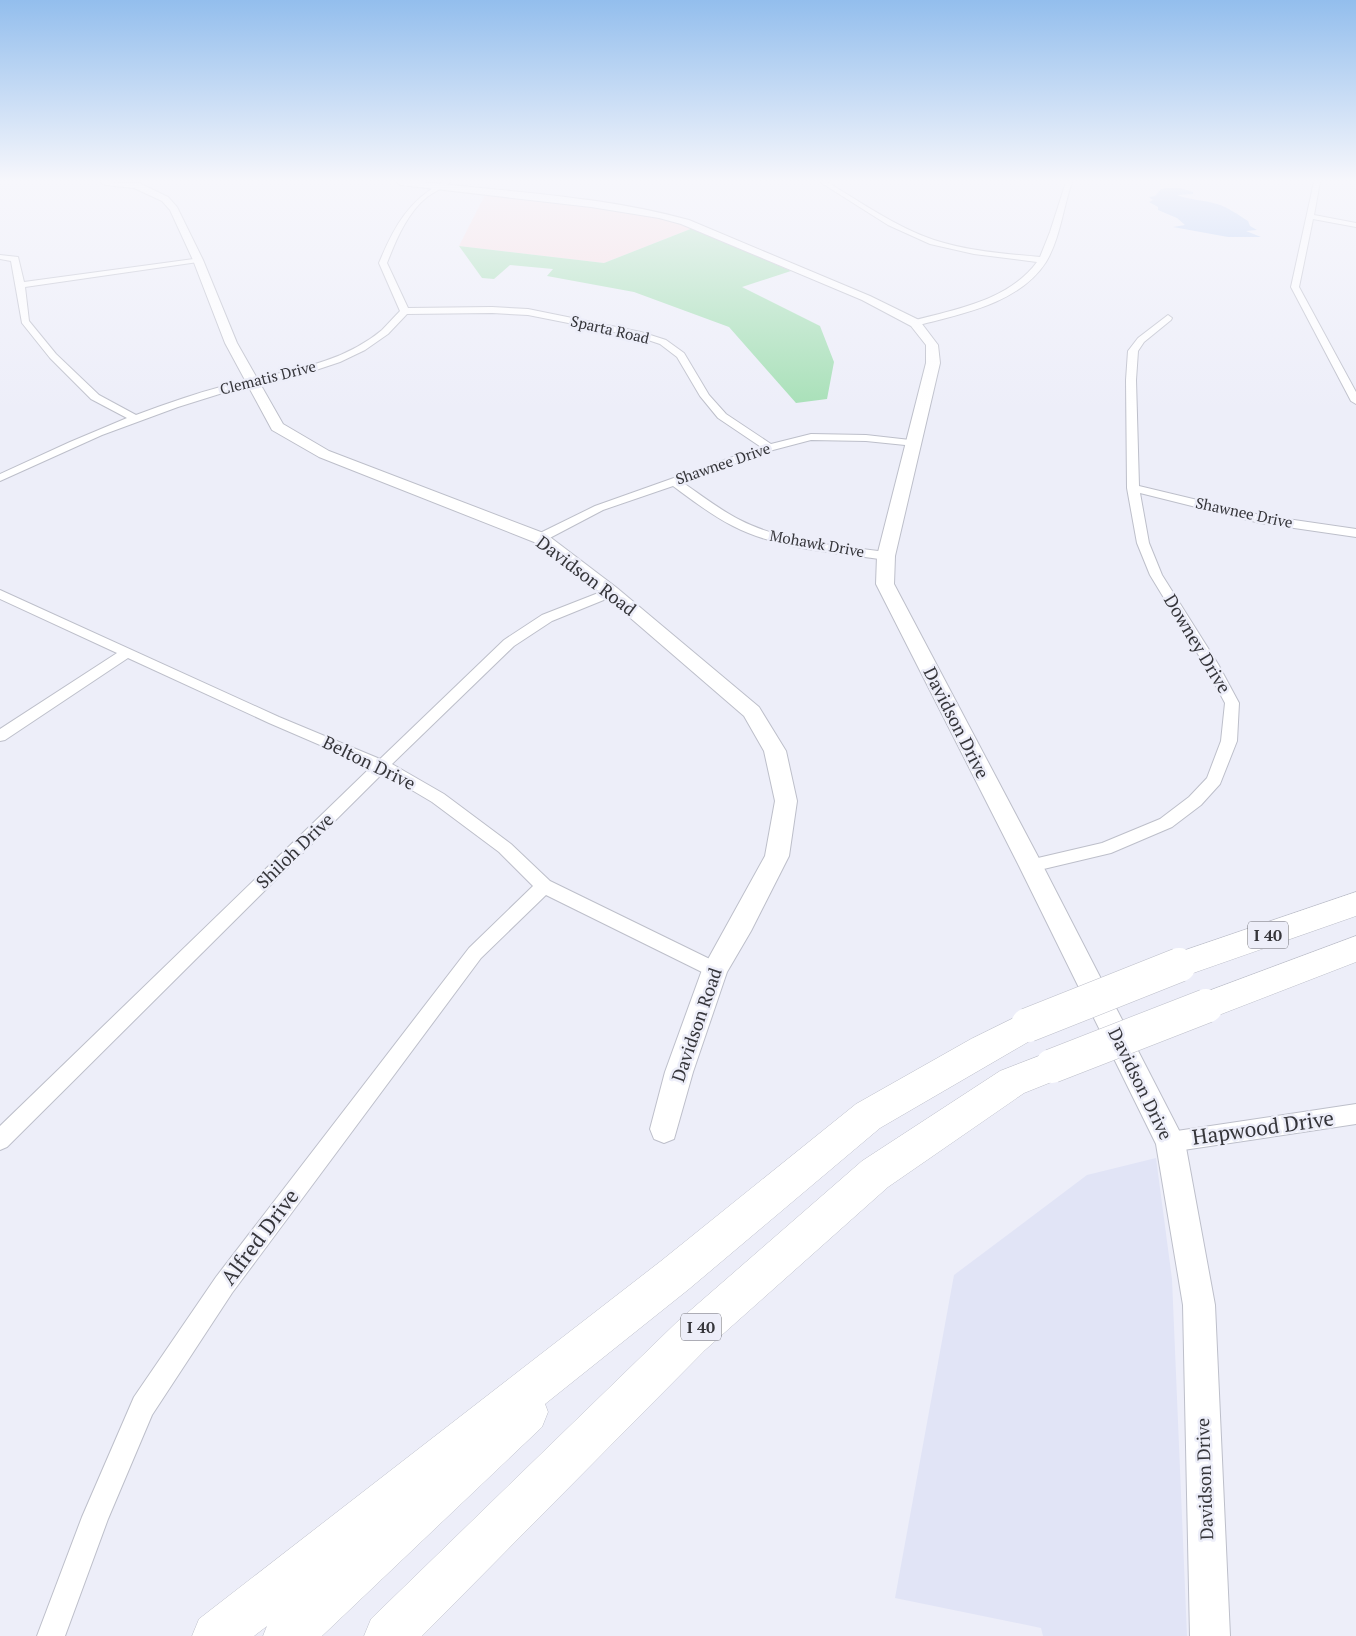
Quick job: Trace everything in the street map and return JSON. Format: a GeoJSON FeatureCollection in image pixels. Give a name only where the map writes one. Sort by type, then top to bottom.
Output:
{"type":"FeatureCollection","features":[{"type":"Feature","properties":{"kind":"highway","name":"I 40"},"geometry":{"type":"LineString","coordinates":[[287,1636],[675,1275],[868,1116],[1028,1025],[1179,965],[1356,904]]}},
{"type":"Feature","properties":{"kind":"highway","name":"I 40"},"geometry":{"type":"LineString","coordinates":[[388,1636],[691,1336],[875,1174],[1012,1082],[1356,949]]}},
{"type":"Feature","properties":{"kind":"highway"},"geometry":{"type":"LineString","coordinates":[[216,1636],[675,1275]]}},
{"type":"Feature","properties":{"kind":"street"},"geometry":{"type":"LineString","coordinates":[[10,258],[15,259],[21,285],[25,321],[53,356],[95,397],[134,418]]}},
{"type":"Feature","properties":{"kind":"street"},"geometry":{"type":"LineString","coordinates":[[385,258],[383,263],[405,311]]}},
{"type":"Feature","properties":{"kind":"street","name":"Davidson Drive"},"geometry":{"type":"LineString","coordinates":[[771,258],[866,298],[915,323],[932,345],[933,363],[916,443],[886,556],[885,584],[1031,866],[1170,1142],[1199,1305],[1210,1636]]}},
{"type":"Feature","properties":{"kind":"street"},"geometry":{"type":"LineString","coordinates":[[915,323],[961,311],[999,296],[1020,285],[1034,273],[1043,260],[1031,258]]}},
{"type":"Feature","properties":{"kind":"street"},"geometry":{"type":"LineString","coordinates":[[1301,258],[1295,287],[1356,402]]}},
{"type":"Feature","properties":{"kind":"street"},"geometry":{"type":"LineString","coordinates":[[21,285],[198,260]]}},
{"type":"Feature","properties":{"kind":"street","name":"Davidson Road"},"geometry":{"type":"LineString","coordinates":[[198,260],[231,343],[277,427],[301,442],[352,466],[540,538],[611,592],[752,712],[775,751],[786,800],[777,856],[742,924],[715,970],[679,1072],[664,1129]]}},
{"type":"Feature","properties":{"kind":"street","name":"Sparta Road"},"geometry":{"type":"LineString","coordinates":[[405,311],[492,310],[528,312],[641,335],[663,342],[681,355],[705,396],[722,416],[769,448]]}},
{"type":"Feature","properties":{"kind":"street","name":"Clematis Drive"},"geometry":{"type":"LineString","coordinates":[[0,478],[134,418],[201,395],[295,374],[351,353],[387,331],[405,311]]}},
{"type":"Feature","properties":{"kind":"street","name":"Downey Drive"},"geometry":{"type":"LineString","coordinates":[[1031,866],[1106,849],[1166,822],[1195,801],[1214,780],[1229,741],[1232,702],[1156,575],[1143,543],[1133,488],[1133,351],[1141,340],[1168,318]]}},
{"type":"Feature","properties":{"kind":"street","name":"Shawnee Drive"},"geometry":{"type":"LineString","coordinates":[[540,538],[599,508],[769,448],[811,437],[866,438],[916,443]]}},
{"type":"Feature","properties":{"kind":"street","name":"Mohawk Drive"},"geometry":{"type":"LineString","coordinates":[[673,481],[726,517],[762,534],[796,542],[886,556]]}},
{"type":"Feature","properties":{"kind":"street","name":"Shawnee Drive"},"geometry":{"type":"LineString","coordinates":[[1133,488],[1260,519],[1356,532]]}},
{"type":"Feature","properties":{"kind":"street","name":"Shiloh Drive"},"geometry":{"type":"LineString","coordinates":[[0,1140],[509,643],[548,618],[611,592]]}},
{"type":"Feature","properties":{"kind":"street","name":"Belton Drive"},"geometry":{"type":"LineString","coordinates":[[0,594],[274,720],[383,766],[438,798],[506,848],[544,886],[715,970]]}},
{"type":"Feature","properties":{"kind":"street"},"geometry":{"type":"LineString","coordinates":[[0,736],[126,653]]}},
{"type":"Feature","properties":{"kind":"street","name":"Alfred Drive"},"geometry":{"type":"LineString","coordinates":[[51,1636],[95,1517],[143,1406],[224,1285],[475,953],[544,886]]}},
{"type":"Feature","properties":{"kind":"street","name":"Hapwood Drive"},"geometry":{"type":"LineString","coordinates":[[1170,1142],[1356,1114]]}},
{"type":"Feature","properties":{"kind":"shaded area"},"geometry":{"type":"Polygon","coordinates":[[[564,258],[616,258],[604,263],[564,258]]]}},
{"type":"Feature","properties":{"kind":"shaded area"},"geometry":{"type":"Polygon","coordinates":[[[1156,1158],[1172,1279],[1187,1636],[1043,1636],[1041,1628],[895,1598],[954,1275],[1087,1175],[1156,1158]]]}},
{"type":"Feature","properties":{"kind":"green space"},"geometry":{"type":"Polygon","coordinates":[[[468,258],[564,258],[604,263],[616,258],[762,258],[791,271],[742,287],[820,326],[834,362],[827,399],[796,403],[729,327],[634,292],[547,276],[553,269],[510,265],[494,279],[482,278],[468,258]]]}}]}
